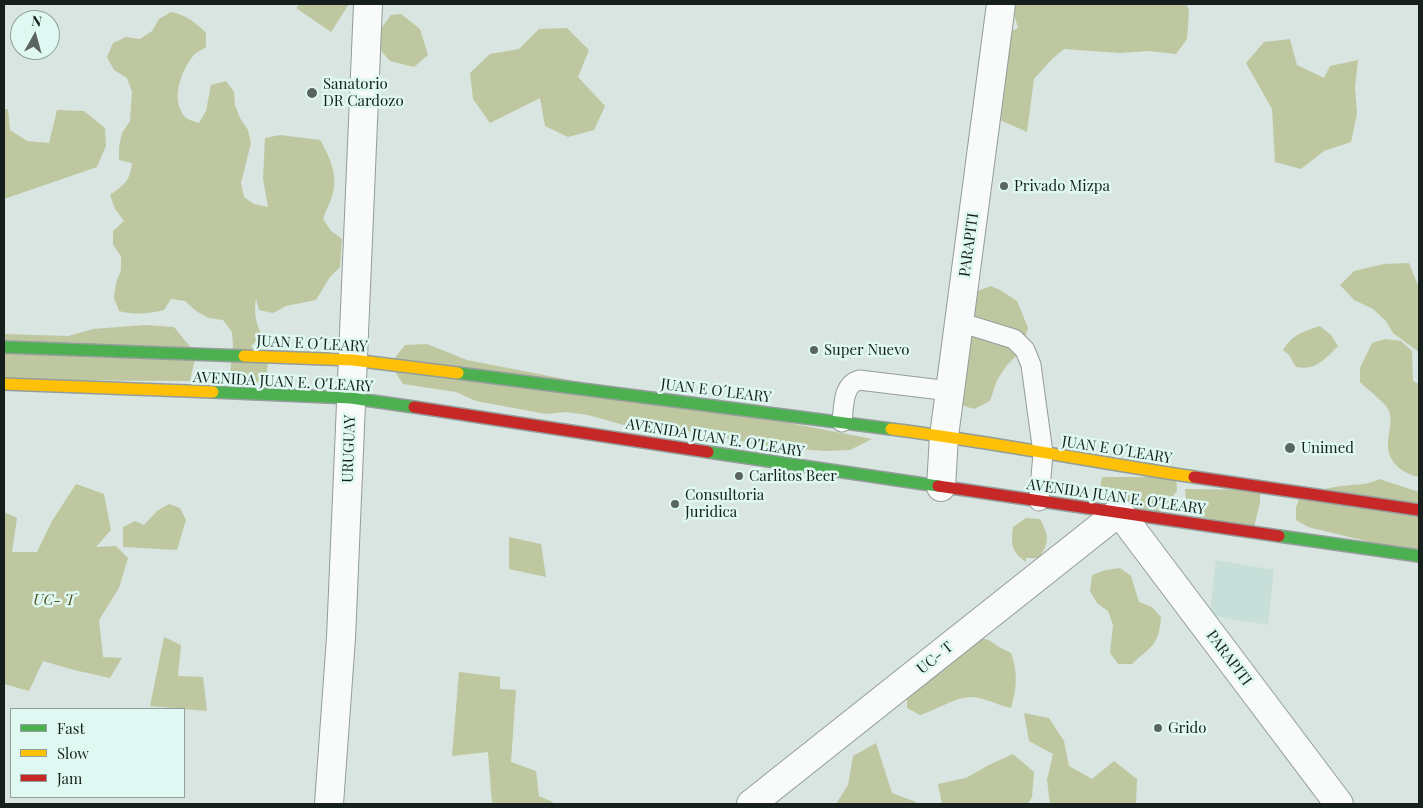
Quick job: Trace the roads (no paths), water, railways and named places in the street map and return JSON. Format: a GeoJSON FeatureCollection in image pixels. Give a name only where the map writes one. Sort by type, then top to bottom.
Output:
{"type":"FeatureCollection","features":[{"type":"Feature","properties":{"kind":"street","name":"URUGUAY"},"geometry":{"type":"LineString","coordinates":[[329,804],[341,638],[368,4]]}},
{"type":"Feature","properties":{"kind":"street","name":"PARAPITI"},"geometry":{"type":"LineString","coordinates":[[941,487],[944,436],[1001,4]]}},
{"type":"Feature","properties":{"kind":"street","name":"JUAN E O´LEARY"},"geometry":{"type":"LineString","coordinates":[[4,347],[353,360],[944,436],[1126,468],[1419,510]]}},
{"type":"Feature","properties":{"kind":"street","name":"AVENIDA JUAN E. O'LEARY"},"geometry":{"type":"LineString","coordinates":[[4,384],[351,398],[941,487],[1419,556]]}},
{"type":"Feature","properties":{"kind":"street","name":"PARAPITI"},"geometry":{"type":"LineString","coordinates":[[1119,512],[1339,804]]}},
{"type":"Feature","properties":{"kind":"street","name":"UC- T"},"geometry":{"type":"LineString","coordinates":[[751,804],[1119,512]]}},
{"type":"Feature","properties":{"kind":"lane"},"geometry":{"type":"LineString","coordinates":[[959,322],[1014,339],[1025,350],[1031,365],[1043,453],[1039,501]]}},
{"type":"Feature","properties":{"kind":"lane"},"geometry":{"type":"LineString","coordinates":[[842,422],[847,388],[852,382],[859,380],[950,391]]}},
{"type":"Feature","properties":{"kind":"place","name":"Sanatorio DR Cardozo"},"geometry":{"type":"Point","coordinates":[312,93]}},
{"type":"Feature","properties":{"kind":"place","name":"Privado Mizpa"},"geometry":{"type":"Point","coordinates":[1004,186]}},
{"type":"Feature","properties":{"kind":"place","name":"Super Nuevo"},"geometry":{"type":"Point","coordinates":[814,350]}},
{"type":"Feature","properties":{"kind":"place","name":"Unimed"},"geometry":{"type":"Point","coordinates":[1290,448]}},
{"type":"Feature","properties":{"kind":"place","name":"Carlitos Beer"},"geometry":{"type":"Point","coordinates":[739,476]}},
{"type":"Feature","properties":{"kind":"place","name":"Consultoria Juridica"},"geometry":{"type":"Point","coordinates":[675,504]}},
{"type":"Feature","properties":{"kind":"place","name":"Grido"},"geometry":{"type":"Point","coordinates":[1158,728]}}]}
